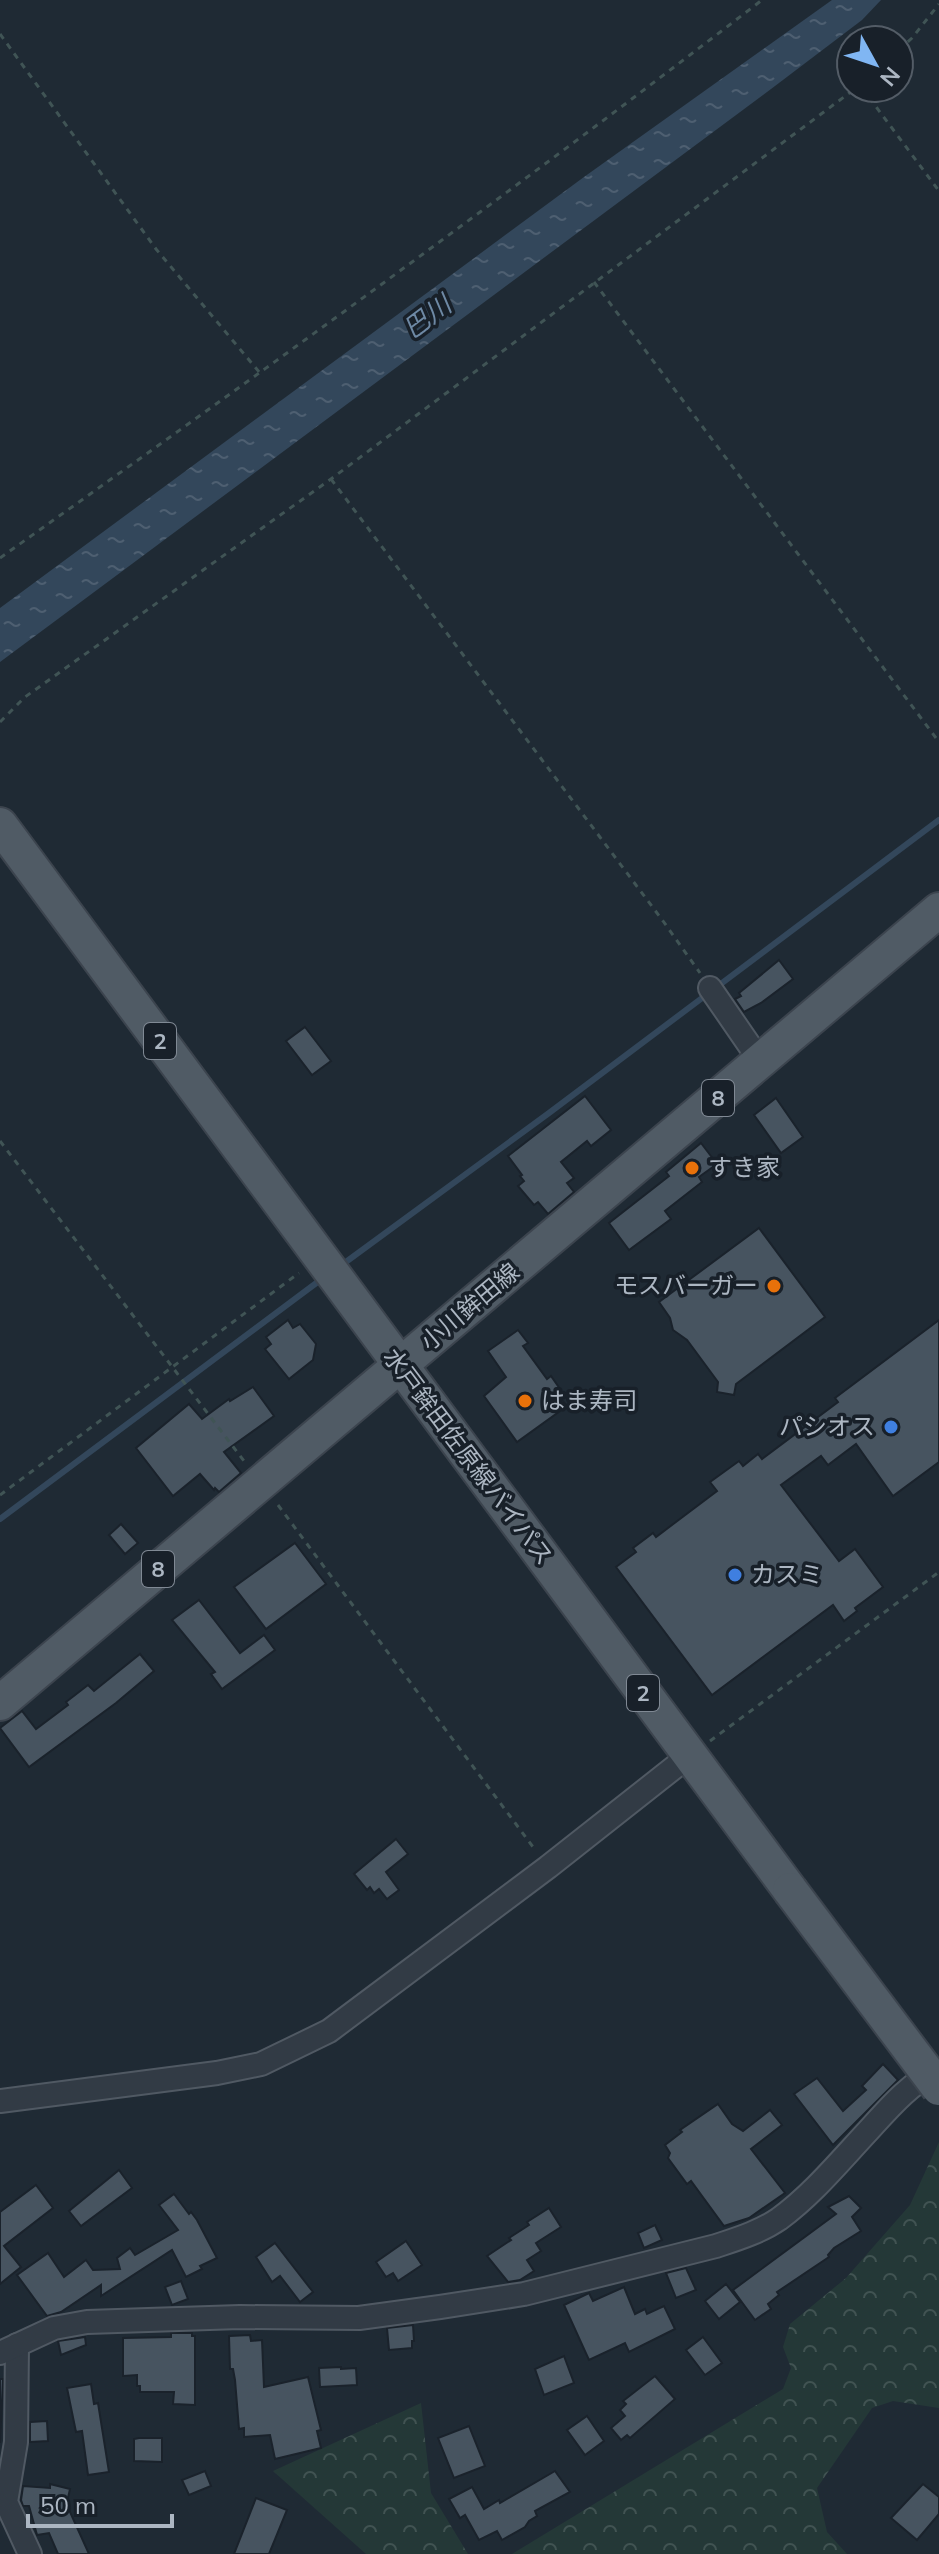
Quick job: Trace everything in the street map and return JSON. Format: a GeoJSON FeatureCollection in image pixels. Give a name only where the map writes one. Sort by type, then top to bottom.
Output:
{"type":"FeatureCollection","features":[{"type":"Feature","properties":{"kind":"main road","name":"水戸鉾田佐原線バイパス"},"geometry":{"type":"LineString","coordinates":[[0,825],[939,2088]]}},
{"type":"Feature","properties":{"kind":"main road","name":"小川鉾田線"},"geometry":{"type":"LineString","coordinates":[[0,1703],[939,910]]}},
{"type":"Feature","properties":{"kind":"street"},"geometry":{"type":"LineString","coordinates":[[713,992],[761,1062]]}},
{"type":"Feature","properties":{"kind":"street"},"geometry":{"type":"LineString","coordinates":[[0,2101],[217,2073],[261,2064],[286,2053],[329,2031],[548,1867],[690,1755]]}},
{"type":"Feature","properties":{"kind":"street"},"geometry":{"type":"LineString","coordinates":[[30,2554],[6,2502],[16,2442],[9,2349],[54,2328],[87,2322],[240,2317],[359,2318],[524,2294],[716,2246],[778,2220],[819,2184],[900,2096],[924,2077],[939,2070]]}},
{"type":"Feature","properties":{"kind":"path"},"geometry":{"type":"LineString","coordinates":[[0,558],[261,374],[545,166],[762,0]]}},
{"type":"Feature","properties":{"kind":"path"},"geometry":{"type":"LineString","coordinates":[[915,34],[939,4]]}},
{"type":"Feature","properties":{"kind":"path"},"geometry":{"type":"LineString","coordinates":[[0,34],[156,249],[261,374]]}},
{"type":"Feature","properties":{"kind":"path"},"geometry":{"type":"LineString","coordinates":[[0,722],[25,697],[331,479],[835,104]]}},
{"type":"Feature","properties":{"kind":"path"},"geometry":{"type":"LineString","coordinates":[[874,104],[939,191]]}},
{"type":"Feature","properties":{"kind":"path"},"geometry":{"type":"LineString","coordinates":[[594,282],[939,742]]}},
{"type":"Feature","properties":{"kind":"path"},"geometry":{"type":"LineString","coordinates":[[331,479],[713,992]]}},
{"type":"Feature","properties":{"kind":"path"},"geometry":{"type":"LineString","coordinates":[[0,1141],[548,1867]]}},
{"type":"Feature","properties":{"kind":"path"},"geometry":{"type":"LineString","coordinates":[[0,1495],[172,1367],[328,1269]]}},
{"type":"Feature","properties":{"kind":"path"},"geometry":{"type":"LineString","coordinates":[[690,1755],[939,1572]]}},
{"type":"Feature","properties":{"kind":"green space"},"geometry":{"type":"Polygon","coordinates":[[[939,2142],[939,2408],[893,2401],[872,2408],[817,2488],[827,2532],[847,2554],[512,2554],[783,2389],[791,2368],[783,2347],[790,2324],[846,2278],[910,2205],[939,2142]]]}},
{"type":"Feature","properties":{"kind":"green space"},"geometry":{"type":"Polygon","coordinates":[[[421,2403],[431,2493],[468,2554],[366,2554],[273,2471],[421,2403]]]}},
{"type":"Feature","properties":{"kind":"water","name":"巴川"},"geometry":{"type":"Polygon","coordinates":[[[832,0],[881,0],[857,24],[835,24],[835,40],[0,662],[0,608],[584,177],[832,0]]]}},
{"type":"Feature","properties":{"kind":"building"},"geometry":{"type":"Polygon","coordinates":[[[779,960],[793,979],[744,1012],[735,999],[741,996],[739,993],[779,960]]]}},
{"type":"Feature","properties":{"kind":"building"},"geometry":{"type":"Polygon","coordinates":[[[305,1027],[331,1061],[312,1075],[286,1041],[305,1027]]]}},
{"type":"Feature","properties":{"kind":"building"},"geometry":{"type":"Polygon","coordinates":[[[585,1096],[611,1130],[591,1146],[587,1141],[561,1162],[574,1178],[567,1183],[574,1192],[548,1214],[538,1202],[534,1205],[518,1186],[524,1181],[522,1175],[508,1156],[585,1096]]]}},
{"type":"Feature","properties":{"kind":"building"},"geometry":{"type":"Polygon","coordinates":[[[776,1098],[803,1137],[781,1153],[754,1115],[776,1098]]]}},
{"type":"Feature","properties":{"kind":"building"},"geometry":{"type":"Polygon","coordinates":[[[701,1143],[717,1164],[699,1177],[702,1182],[665,1211],[671,1219],[629,1250],[609,1223],[669,1176],[666,1172],[701,1143]]]}},
{"type":"Feature","properties":{"kind":"building"},"geometry":{"type":"Polygon","coordinates":[[[759,1228],[825,1317],[736,1384],[734,1395],[717,1392],[718,1382],[687,1340],[673,1330],[670,1318],[659,1302],[759,1228]]]}},
{"type":"Feature","properties":{"kind":"building"},"geometry":{"type":"Polygon","coordinates":[[[288,1320],[293,1328],[300,1324],[316,1344],[313,1360],[289,1379],[265,1349],[271,1344],[266,1337],[288,1320]]]}},
{"type":"Feature","properties":{"kind":"building"},"geometry":{"type":"Polygon","coordinates":[[[939,1320],[939,1462],[893,1496],[856,1444],[828,1465],[821,1456],[781,1485],[839,1561],[855,1549],[883,1587],[855,1608],[857,1611],[844,1621],[833,1605],[712,1695],[616,1567],[636,1552],[633,1548],[653,1533],[656,1537],[717,1491],[710,1482],[739,1461],[743,1466],[758,1454],[762,1459],[838,1402],[835,1398],[939,1320]]]}},
{"type":"Feature","properties":{"kind":"building","name":"はま寿司"},"geometry":{"type":"Polygon","coordinates":[[[518,1330],[528,1343],[523,1346],[547,1379],[551,1376],[560,1389],[556,1392],[567,1406],[517,1442],[484,1396],[506,1377],[488,1351],[518,1330]]]}},
{"type":"Feature","properties":{"kind":"building"},"geometry":{"type":"Polygon","coordinates":[[[253,1387],[274,1416],[224,1452],[241,1473],[219,1492],[200,1474],[173,1496],[136,1448],[189,1404],[202,1419],[229,1399],[253,1387]]]}},
{"type":"Feature","properties":{"kind":"building"},"geometry":{"type":"Polygon","coordinates":[[[121,1524],[138,1543],[125,1554],[109,1535],[121,1524]]]}},
{"type":"Feature","properties":{"kind":"building"},"geometry":{"type":"Polygon","coordinates":[[[295,1543],[326,1584],[266,1629],[234,1587],[295,1543]]]}},
{"type":"Feature","properties":{"kind":"building"},"geometry":{"type":"Polygon","coordinates":[[[199,1600],[240,1653],[264,1635],[275,1650],[222,1689],[211,1674],[215,1672],[172,1620],[199,1600]]]}},
{"type":"Feature","properties":{"kind":"building"},"geometry":{"type":"Polygon","coordinates":[[[140,1654],[154,1671],[29,1767],[0,1728],[22,1711],[36,1729],[88,1685],[94,1691],[140,1654]]]}},
{"type":"Feature","properties":{"kind":"building"},"geometry":{"type":"Polygon","coordinates":[[[396,1839],[408,1854],[386,1872],[399,1890],[387,1899],[379,1889],[374,1893],[370,1887],[367,1890],[354,1874],[396,1839]]]}},
{"type":"Feature","properties":{"kind":"building"},"geometry":{"type":"Polygon","coordinates":[[[883,2064],[898,2080],[833,2145],[794,2094],[817,2078],[843,2111],[866,2090],[862,2086],[883,2064]]]}},
{"type":"Feature","properties":{"kind":"building"},"geometry":{"type":"Polygon","coordinates":[[[718,2104],[732,2124],[743,2131],[770,2110],[782,2125],[751,2149],[785,2193],[749,2218],[724,2226],[691,2181],[687,2184],[668,2158],[670,2153],[665,2145],[682,2132],[680,2130],[718,2104]]]}},
{"type":"Feature","properties":{"kind":"building"},"geometry":{"type":"Polygon","coordinates":[[[119,2170],[132,2188],[81,2226],[69,2211],[119,2170]]]}},
{"type":"Feature","properties":{"kind":"building"},"geometry":{"type":"Polygon","coordinates":[[[36,2185],[53,2208],[4,2246],[21,2267],[0,2284],[0,2212],[36,2185]]]}},
{"type":"Feature","properties":{"kind":"building"},"geometry":{"type":"Polygon","coordinates":[[[174,2194],[197,2220],[217,2258],[200,2266],[202,2269],[186,2277],[172,2250],[101,2296],[101,2285],[61,2312],[47,2316],[17,2275],[48,2253],[64,2277],[86,2260],[93,2270],[120,2269],[117,2258],[130,2248],[135,2255],[178,2230],[159,2205],[174,2194]]]}},
{"type":"Feature","properties":{"kind":"building"},"geometry":{"type":"Polygon","coordinates":[[[849,2196],[861,2208],[852,2217],[861,2231],[777,2292],[779,2295],[768,2304],[771,2309],[755,2320],[733,2290],[836,2214],[828,2207],[849,2196]]]}},
{"type":"Feature","properties":{"kind":"building"},"geometry":{"type":"Polygon","coordinates":[[[549,2208],[561,2227],[536,2243],[541,2251],[527,2260],[534,2271],[520,2280],[508,2282],[487,2256],[549,2208]]]}},
{"type":"Feature","properties":{"kind":"building"},"geometry":{"type":"Polygon","coordinates":[[[655,2225],[662,2240],[644,2248],[638,2233],[655,2225]]]}},
{"type":"Feature","properties":{"kind":"building"},"geometry":{"type":"Polygon","coordinates":[[[406,2241],[422,2265],[398,2281],[393,2273],[386,2277],[376,2262],[406,2241]]]}},
{"type":"Feature","properties":{"kind":"building"},"geometry":{"type":"Polygon","coordinates":[[[275,2243],[313,2292],[300,2302],[280,2276],[272,2282],[256,2257],[275,2243]]]}},
{"type":"Feature","properties":{"kind":"building"},"geometry":{"type":"Polygon","coordinates":[[[686,2268],[696,2290],[676,2298],[666,2273],[686,2268]]]}},
{"type":"Feature","properties":{"kind":"building"},"geometry":{"type":"Polygon","coordinates":[[[181,2281],[188,2299],[172,2305],[165,2287],[181,2281]]]}},
{"type":"Feature","properties":{"kind":"building"},"geometry":{"type":"Polygon","coordinates":[[[726,2284],[740,2302],[719,2319],[705,2301],[726,2284]]]}},
{"type":"Feature","properties":{"kind":"building"},"geometry":{"type":"Polygon","coordinates":[[[624,2287],[635,2314],[645,2309],[647,2314],[664,2306],[675,2329],[629,2352],[625,2343],[589,2360],[564,2305],[589,2293],[593,2301],[624,2287]]]}},
{"type":"Feature","properties":{"kind":"building"},"geometry":{"type":"Polygon","coordinates":[[[413,2325],[412,2348],[389,2350],[387,2328],[413,2325]]]}},
{"type":"Feature","properties":{"kind":"building"},"geometry":{"type":"Polygon","coordinates":[[[171,2333],[192,2333],[195,2336],[195,2405],[173,2404],[174,2392],[140,2392],[137,2375],[123,2376],[123,2338],[171,2337],[171,2333]]]}},
{"type":"Feature","properties":{"kind":"building"},"geometry":{"type":"Polygon","coordinates":[[[250,2335],[251,2341],[262,2340],[264,2387],[308,2377],[321,2430],[317,2431],[321,2448],[275,2459],[270,2435],[244,2437],[244,2428],[239,2429],[235,2380],[233,2369],[230,2369],[229,2336],[250,2335]]]}},
{"type":"Feature","properties":{"kind":"building"},"geometry":{"type":"Polygon","coordinates":[[[85,2337],[86,2345],[61,2355],[58,2341],[85,2337]]]}},
{"type":"Feature","properties":{"kind":"building"},"geometry":{"type":"Polygon","coordinates":[[[703,2337],[722,2363],[705,2375],[686,2350],[703,2337]]]}},
{"type":"Feature","properties":{"kind":"building"},"geometry":{"type":"Polygon","coordinates":[[[564,2356],[574,2383],[544,2395],[535,2369],[564,2356]]]}},
{"type":"Feature","properties":{"kind":"building"},"geometry":{"type":"Polygon","coordinates":[[[319,2368],[356,2368],[357,2385],[320,2387],[319,2368]]]}},
{"type":"Feature","properties":{"kind":"building"},"geometry":{"type":"Polygon","coordinates":[[[655,2376],[675,2399],[630,2438],[627,2435],[621,2440],[611,2428],[625,2416],[620,2410],[626,2404],[623,2401],[655,2376]]]}},
{"type":"Feature","properties":{"kind":"building"},"geometry":{"type":"Polygon","coordinates":[[[0,2379],[3,2379],[0,2443],[0,2379]]]}},
{"type":"Feature","properties":{"kind":"building"},"geometry":{"type":"Polygon","coordinates":[[[91,2384],[94,2404],[98,2403],[109,2472],[88,2475],[82,2431],[76,2432],[67,2388],[91,2384]]]}},
{"type":"Feature","properties":{"kind":"building"},"geometry":{"type":"Polygon","coordinates":[[[587,2416],[604,2441],[585,2455],[567,2430],[587,2416]]]}},
{"type":"Feature","properties":{"kind":"building"},"geometry":{"type":"Polygon","coordinates":[[[47,2421],[48,2441],[30,2442],[30,2422],[47,2421]]]}},
{"type":"Feature","properties":{"kind":"building"},"geometry":{"type":"Polygon","coordinates":[[[469,2426],[485,2466],[454,2478],[438,2438],[469,2426]]]}},
{"type":"Feature","properties":{"kind":"building"},"geometry":{"type":"Polygon","coordinates":[[[162,2438],[162,2462],[134,2461],[134,2439],[162,2438]]]}},
{"type":"Feature","properties":{"kind":"building"},"geometry":{"type":"Polygon","coordinates":[[[205,2471],[211,2486],[189,2495],[182,2480],[205,2471]]]}},
{"type":"Feature","properties":{"kind":"building"},"geometry":{"type":"Polygon","coordinates":[[[555,2471],[570,2492],[535,2511],[537,2516],[525,2527],[502,2540],[497,2531],[479,2540],[465,2515],[460,2518],[449,2499],[472,2487],[484,2509],[555,2471]]]}},
{"type":"Feature","properties":{"kind":"building"},"geometry":{"type":"Polygon","coordinates":[[[50,2484],[70,2489],[70,2512],[89,2554],[58,2554],[49,2533],[37,2535],[29,2506],[23,2506],[21,2500],[23,2486],[50,2488],[50,2484]]]}},
{"type":"Feature","properties":{"kind":"building"},"geometry":{"type":"Polygon","coordinates":[[[923,2484],[939,2497],[939,2514],[917,2540],[891,2518],[923,2484]]]}},
{"type":"Feature","properties":{"kind":"building"},"geometry":{"type":"Polygon","coordinates":[[[256,2498],[287,2510],[269,2554],[234,2554],[256,2498]]]}},
{"type":"Feature","properties":{"kind":"waterway"},"geometry":{"type":"LineString","coordinates":[[339,1267],[939,820]]}},
{"type":"Feature","properties":{"kind":"waterway"},"geometry":{"type":"LineString","coordinates":[[0,1519],[323,1278]]}},
{"type":"Feature","properties":{"kind":"place","name":"すき家"},"geometry":{"type":"Point","coordinates":[692,1168]}},
{"type":"Feature","properties":{"kind":"place","name":"モスバーガー"},"geometry":{"type":"Point","coordinates":[774,1286]}},
{"type":"Feature","properties":{"kind":"place","name":"はま寿司"},"geometry":{"type":"Point","coordinates":[525,1401]}},
{"type":"Feature","properties":{"kind":"place","name":"パシオス"},"geometry":{"type":"Point","coordinates":[891,1427]}},
{"type":"Feature","properties":{"kind":"place","name":"カスミ"},"geometry":{"type":"Point","coordinates":[735,1575]}}]}
